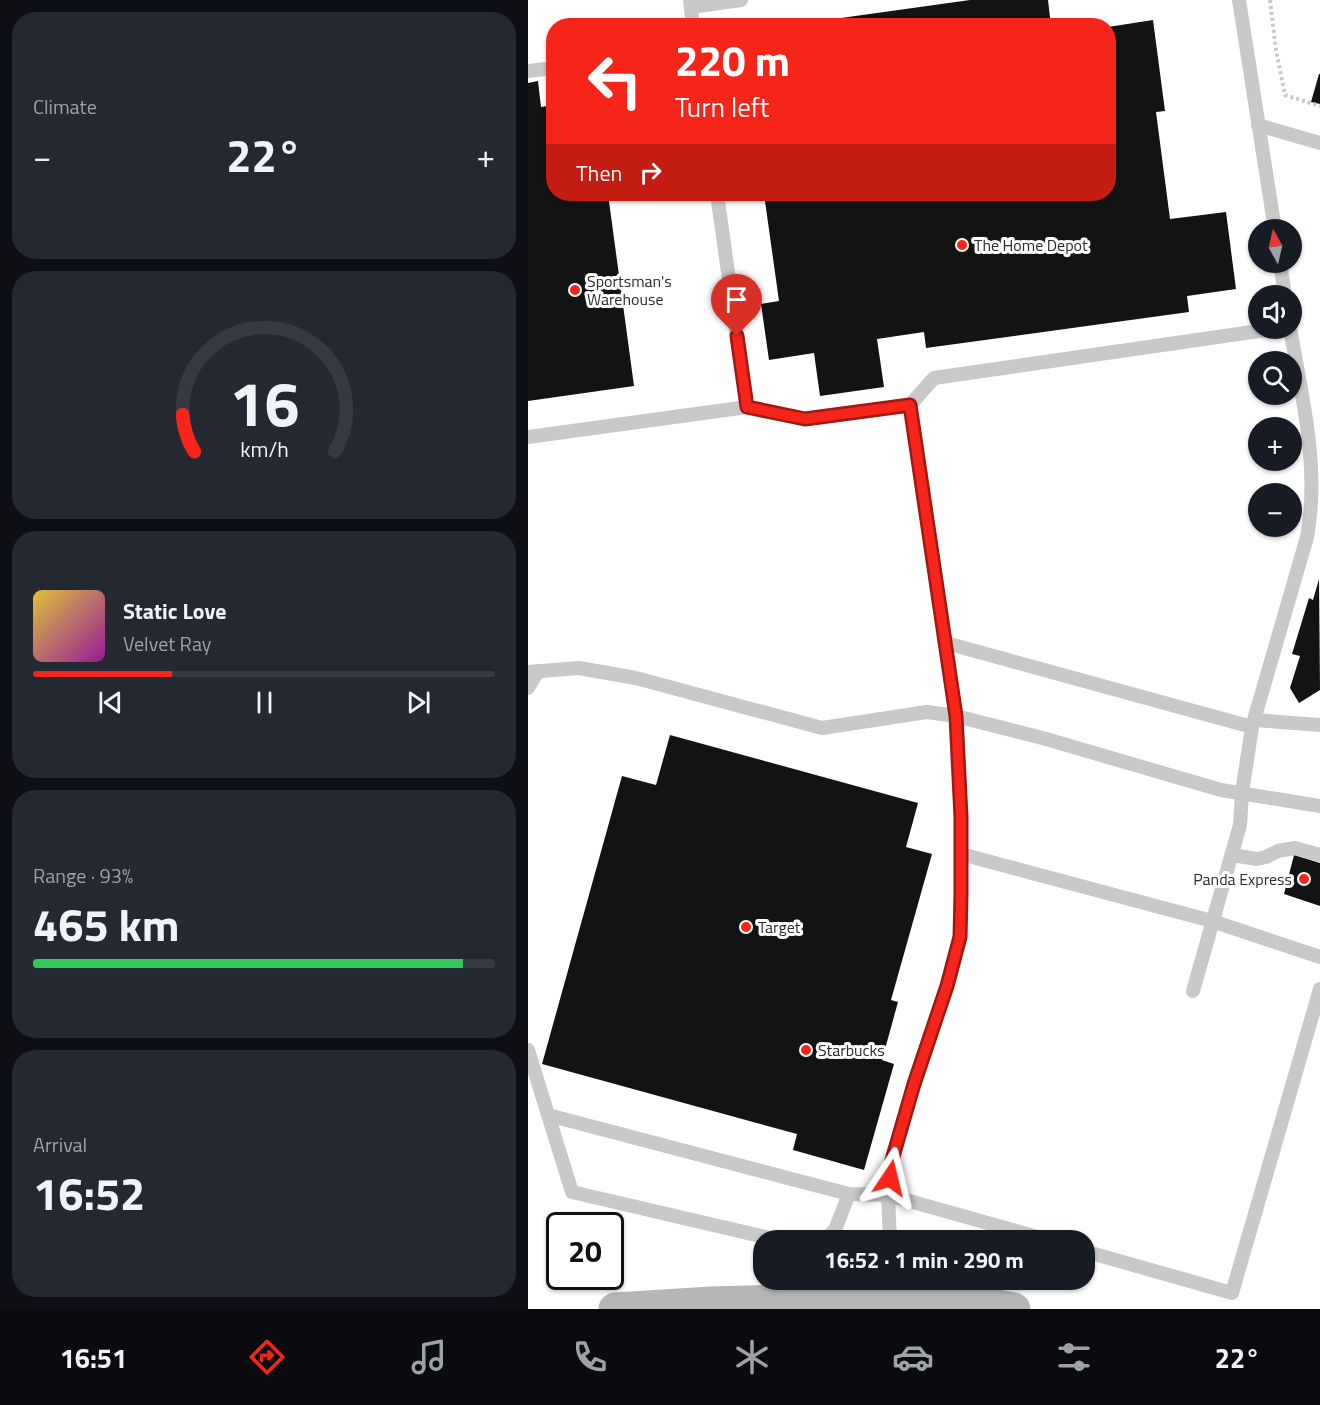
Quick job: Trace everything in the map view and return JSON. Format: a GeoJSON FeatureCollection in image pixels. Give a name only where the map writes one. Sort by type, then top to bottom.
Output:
{"type":"FeatureCollection","features":[{"type":"Feature","properties":{"kind":"main road"},"geometry":{"type":"LineString","coordinates":[[615,1309],[892,1294],[954,1298],[1014,1309]]}},
{"type":"Feature","properties":{"kind":"lane"},"geometry":{"type":"LineString","coordinates":[[690,4],[741,0]]}},
{"type":"Feature","properties":{"kind":"lane"},"geometry":{"type":"LineString","coordinates":[[1239,0],[1273,219]]}},
{"type":"Feature","properties":{"kind":"lane"},"geometry":{"type":"LineString","coordinates":[[528,71],[546,69]]}},
{"type":"Feature","properties":{"kind":"lane"},"geometry":{"type":"LineString","coordinates":[[1258,125],[1320,143]]}},
{"type":"Feature","properties":{"kind":"lane"},"geometry":{"type":"LineString","coordinates":[[718,201],[747,407]]}},
{"type":"Feature","properties":{"kind":"lane"},"geometry":{"type":"LineString","coordinates":[[528,437],[747,407],[805,419],[910,405],[934,378],[1248,333]]}},
{"type":"Feature","properties":{"kind":"lane"},"geometry":{"type":"LineString","coordinates":[[1193,991],[1240,825],[1242,793],[1254,724],[1307,537],[1317,491],[1292,339]]}},
{"type":"Feature","properties":{"kind":"lane"},"geometry":{"type":"LineString","coordinates":[[890,1230],[888,1195],[892,1160],[914,1084],[947,986],[960,937],[961,817],[956,716],[910,405]]}},
{"type":"Feature","properties":{"kind":"lane"},"geometry":{"type":"LineString","coordinates":[[946,643],[1254,724],[1320,725]]}},
{"type":"Feature","properties":{"kind":"lane"},"geometry":{"type":"LineString","coordinates":[[528,688],[533,671],[579,668],[636,678],[822,728],[927,712],[956,716],[1046,739],[1221,790],[1320,806]]}},
{"type":"Feature","properties":{"kind":"lane"},"geometry":{"type":"LineString","coordinates":[[1232,855],[1257,859],[1278,851],[1295,848],[1320,855]]}},
{"type":"Feature","properties":{"kind":"lane"},"geometry":{"type":"LineString","coordinates":[[961,854],[1212,921],[1320,957]]}},
{"type":"Feature","properties":{"kind":"lane"},"geometry":{"type":"LineString","coordinates":[[1095,1254],[1232,1293],[1320,989]]}},
{"type":"Feature","properties":{"kind":"lane"},"geometry":{"type":"LineString","coordinates":[[528,1050],[572,1192],[753,1234]]}},
{"type":"Feature","properties":{"kind":"lane"},"geometry":{"type":"LineString","coordinates":[[548,1114],[849,1194],[888,1195],[1012,1230]]}},
{"type":"Feature","properties":{"kind":"lane"},"geometry":{"type":"LineString","coordinates":[[835,1230],[849,1194]]}},
{"type":"Feature","properties":{"kind":"path"},"geometry":{"type":"LineString","coordinates":[[1270,0],[1276,50],[1285,95],[1320,106]]}},
{"type":"Feature","properties":{"kind":"building"},"geometry":{"type":"Polygon","coordinates":[[[970,0],[1048,0],[1050,18],[841,18],[970,0]]]}},
{"type":"Feature","properties":{"kind":"building","name":"The Home Depot"},"geometry":{"type":"Polygon","coordinates":[[[1153,20],[1165,111],[1156,112],[1170,219],[1226,212],[1236,289],[1187,296],[1189,312],[926,348],[924,332],[877,339],[884,387],[820,396],[814,353],[769,360],[761,304],[779,301],[765,201],[1116,201],[1116,26],[1153,20]]]}},
{"type":"Feature","properties":{"kind":"building"},"geometry":{"type":"Polygon","coordinates":[[[1320,74],[1320,104],[1311,102],[1320,74]]]}},
{"type":"Feature","properties":{"kind":"building","name":"Sportsman's Warehouse"},"geometry":{"type":"Polygon","coordinates":[[[538,81],[541,107],[546,106],[546,201],[609,201],[634,386],[528,401],[528,83],[538,81]]]}},
{"type":"Feature","properties":{"kind":"building"},"geometry":{"type":"Polygon","coordinates":[[[1319,579],[1320,690],[1299,703],[1290,688],[1300,656],[1292,654],[1309,598],[1313,600],[1319,579]]]}},
{"type":"Feature","properties":{"kind":"building","name":"Target"},"geometry":{"type":"Polygon","coordinates":[[[670,735],[918,803],[906,847],[932,854],[891,1000],[898,1002],[882,1060],[894,1064],[864,1170],[793,1150],[797,1134],[542,1064],[622,776],[656,785],[670,735]]]}},
{"type":"Feature","properties":{"kind":"building","name":"Panda Express"},"geometry":{"type":"Polygon","coordinates":[[[1294,855],[1320,863],[1320,906],[1284,894],[1294,855]]]}},
{"type":"Feature","properties":{"kind":"place","name":"The Home Depot"},"geometry":{"type":"Point","coordinates":[962,245]}},
{"type":"Feature","properties":{"kind":"place","name":"Sportsman's Warehouse"},"geometry":{"type":"Point","coordinates":[575,290]}},
{"type":"Feature","properties":{"kind":"place","name":"Panda Express"},"geometry":{"type":"Point","coordinates":[1304,879]}},
{"type":"Feature","properties":{"kind":"place","name":"Target"},"geometry":{"type":"Point","coordinates":[746,927]}},
{"type":"Feature","properties":{"kind":"place","name":"Starbucks"},"geometry":{"type":"Point","coordinates":[806,1050]}},
{"type":"Feature","properties":{"kind":"route"},"geometry":{"type":"LineString","coordinates":[[737,336],[747,407],[805,419],[910,405],[956,716],[961,817],[960,937],[947,986],[914,1084],[892,1160],[890,1178]]}}]}
